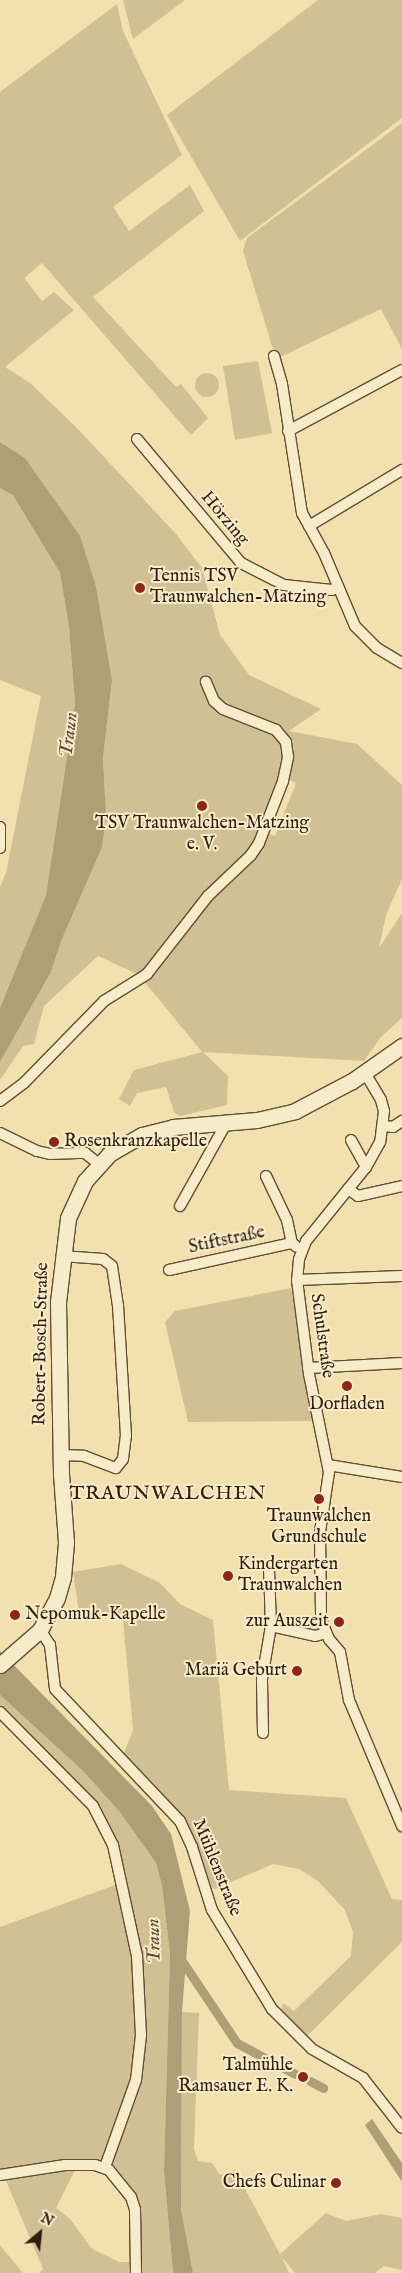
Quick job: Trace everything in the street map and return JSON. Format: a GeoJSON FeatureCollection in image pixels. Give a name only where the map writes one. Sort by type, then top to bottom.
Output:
{"type":"FeatureCollection","features":[{"type":"Feature","properties":{"kind":"main road","name":"Robert-Bosch-Straße"},"geometry":{"type":"LineString","coordinates":[[0,1665],[25,1646],[40,1630],[57,1598],[65,1557],[58,1361],[62,1256],[74,1203],[85,1181],[99,1164],[126,1142],[152,1131],[257,1120],[294,1110],[365,1072],[402,1046]]}},
{"type":"Feature","properties":{"kind":"street"},"geometry":{"type":"LineString","coordinates":[[274,356],[282,384],[295,485],[302,513],[355,626],[377,648],[402,663]]}},
{"type":"Feature","properties":{"kind":"street"},"geometry":{"type":"LineString","coordinates":[[288,431],[402,370]]}},
{"type":"Feature","properties":{"kind":"street","name":"Hörzing"},"geometry":{"type":"LineString","coordinates":[[137,439],[242,563],[284,585],[332,590],[338,588]]}},
{"type":"Feature","properties":{"kind":"street"},"geometry":{"type":"LineString","coordinates":[[309,526],[402,470]]}},
{"type":"Feature","properties":{"kind":"street"},"geometry":{"type":"LineString","coordinates":[[0,1101],[24,1083],[104,1001],[147,974],[208,896],[259,843],[283,781],[288,757],[286,742],[276,730],[223,709],[214,700],[206,682]]}},
{"type":"Feature","properties":{"kind":"street"},"geometry":{"type":"LineString","coordinates":[[0,827],[0,848]]}},
{"type":"Feature","properties":{"kind":"street","name":"Schulstraße"},"geometry":{"type":"LineString","coordinates":[[326,1633],[320,1614],[320,1546],[328,1465],[308,1368],[297,1280],[302,1250],[366,1167],[380,1142],[384,1126],[381,1100],[365,1072]]}},
{"type":"Feature","properties":{"kind":"street"},"geometry":{"type":"LineString","coordinates":[[384,1126],[393,1127],[402,1121]]}},
{"type":"Feature","properties":{"kind":"street"},"geometry":{"type":"LineString","coordinates":[[180,1206],[227,1122]]}},
{"type":"Feature","properties":{"kind":"street"},"geometry":{"type":"LineString","coordinates":[[0,1133],[38,1151],[50,1154],[85,1153],[99,1164]]}},
{"type":"Feature","properties":{"kind":"street"},"geometry":{"type":"LineString","coordinates":[[351,1140],[366,1167]]}},
{"type":"Feature","properties":{"kind":"street"},"geometry":{"type":"LineString","coordinates":[[266,1176],[287,1220],[292,1244],[302,1250]]}},
{"type":"Feature","properties":{"kind":"street"},"geometry":{"type":"LineString","coordinates":[[348,1190],[358,1196],[402,1186]]}},
{"type":"Feature","properties":{"kind":"street","name":"Stiftstraße"},"geometry":{"type":"LineString","coordinates":[[169,1270],[292,1244]]}},
{"type":"Feature","properties":{"kind":"street"},"geometry":{"type":"LineString","coordinates":[[60,1455],[84,1456],[116,1468],[123,1459],[126,1421],[114,1272],[103,1259],[62,1256]]}},
{"type":"Feature","properties":{"kind":"street"},"geometry":{"type":"LineString","coordinates":[[297,1280],[402,1276]]}},
{"type":"Feature","properties":{"kind":"street"},"geometry":{"type":"LineString","coordinates":[[308,1368],[402,1363]]}},
{"type":"Feature","properties":{"kind":"street"},"geometry":{"type":"LineString","coordinates":[[328,1465],[402,1477]]}},
{"type":"Feature","properties":{"kind":"street"},"geometry":{"type":"LineString","coordinates":[[263,1733],[262,1679],[271,1626],[269,1568]]}},
{"type":"Feature","properties":{"kind":"street"},"geometry":{"type":"LineString","coordinates":[[271,1626],[315,1636],[326,1633],[340,1652],[349,1700],[402,1826]]}},
{"type":"Feature","properties":{"kind":"street","name":"Mühlenstraße"},"geometry":{"type":"LineString","coordinates":[[40,1630],[50,1645],[55,1689],[180,1821],[192,1847],[212,1910],[272,2009],[312,2049],[363,2078],[402,2128]]}},
{"type":"Feature","properties":{"kind":"street"},"geometry":{"type":"LineString","coordinates":[[0,1712],[93,1806],[113,1845],[137,1956],[141,2035],[136,2080],[129,2106],[105,2167]]}},
{"type":"Feature","properties":{"kind":"street"},"geometry":{"type":"LineString","coordinates":[[0,2175],[65,2165],[105,2167],[134,2202],[136,2273]]}},
{"type":"Feature","properties":{"kind":"shaded area"},"geometry":{"type":"Polygon","coordinates":[[[123,0],[185,0],[133,39],[123,0]]]}},
{"type":"Feature","properties":{"kind":"shaded area"},"geometry":{"type":"Polygon","coordinates":[[[318,0],[402,0],[402,118],[240,241],[167,115],[318,0]]]}},
{"type":"Feature","properties":{"kind":"shaded area"},"geometry":{"type":"Polygon","coordinates":[[[117,4],[123,31],[182,155],[113,207],[129,231],[190,185],[204,211],[93,297],[176,387],[181,384],[208,418],[191,435],[42,263],[24,278],[42,301],[54,292],[74,310],[5,367],[30,383],[77,428],[176,534],[202,568],[220,635],[249,675],[321,709],[289,731],[357,744],[402,785],[402,879],[386,915],[379,948],[402,913],[402,1018],[380,1038],[364,1061],[203,1052],[228,1076],[227,1105],[180,1116],[174,1112],[166,1087],[137,1093],[130,1106],[119,1099],[134,1070],[202,1052],[139,975],[98,956],[44,1006],[34,1044],[23,1046],[0,1080],[0,1062],[51,972],[105,796],[103,758],[112,680],[96,586],[79,536],[25,458],[0,442],[0,92],[117,4]],[[288,779],[267,833],[275,836],[296,783],[288,779]]]}},
{"type":"Feature","properties":{"kind":"shaded area"},"geometry":{"type":"Polygon","coordinates":[[[402,123],[402,349],[381,309],[276,359],[243,251],[247,238],[402,123]]]}},
{"type":"Feature","properties":{"kind":"shaded area"},"geometry":{"type":"Polygon","coordinates":[[[258,361],[272,433],[235,440],[223,366],[258,361]]]}},
{"type":"Feature","properties":{"kind":"shaded area"},"geometry":{"type":"Polygon","coordinates":[[[202,373],[212,373],[219,380],[219,390],[212,397],[202,397],[195,390],[195,380],[202,373]]]}},
{"type":"Feature","properties":{"kind":"shaded area"},"geometry":{"type":"Polygon","coordinates":[[[0,442],[25,458],[80,536],[96,586],[112,680],[103,758],[106,815],[102,847],[61,941],[51,972],[0,1062],[0,1008],[46,895],[75,704],[69,627],[60,573],[13,495],[0,488],[0,442]]]}},
{"type":"Feature","properties":{"kind":"shaded area"},"geometry":{"type":"Polygon","coordinates":[[[0,488],[13,494],[60,573],[69,627],[75,704],[46,895],[0,1008],[0,887],[6,873],[41,696],[0,680],[0,488]]]}},
{"type":"Feature","properties":{"kind":"shaded area"},"geometry":{"type":"Polygon","coordinates":[[[291,1288],[313,1421],[188,1422],[165,1322],[175,1311],[291,1288]]]}},
{"type":"Feature","properties":{"kind":"shaded area"},"geometry":{"type":"Polygon","coordinates":[[[121,1564],[160,1583],[180,1604],[213,1620],[229,1790],[346,1798],[392,1899],[402,1900],[402,1942],[306,2037],[281,2011],[283,2003],[294,2011],[351,1956],[353,1932],[345,1910],[318,1881],[299,1869],[273,1864],[215,1889],[206,1884],[183,1820],[124,1753],[133,1730],[123,1620],[79,1613],[73,1572],[121,1564]]]}},
{"type":"Feature","properties":{"kind":"shaded area"},"geometry":{"type":"Polygon","coordinates":[[[0,1651],[152,1806],[171,1834],[190,1911],[182,2012],[181,2209],[193,2273],[173,2273],[164,2171],[170,1954],[162,1886],[156,1863],[119,1811],[82,1770],[0,1695],[0,1651]]]}},
{"type":"Feature","properties":{"kind":"shaded area"},"geometry":{"type":"Polygon","coordinates":[[[0,1695],[82,1770],[119,1811],[156,1863],[162,1886],[170,1954],[164,2171],[173,2273],[140,2273],[139,2215],[109,2166],[132,2107],[139,2080],[144,2019],[111,1831],[0,1709],[0,1695]]]}},
{"type":"Feature","properties":{"kind":"shaded area"},"geometry":{"type":"Polygon","coordinates":[[[118,1884],[138,1990],[136,2065],[104,2165],[0,2173],[0,1927],[118,1884]]]}},
{"type":"Feature","properties":{"kind":"shaded area"},"geometry":{"type":"Polygon","coordinates":[[[182,2012],[199,2013],[194,2149],[198,2161],[212,2163],[220,2175],[235,2170],[280,2254],[326,2213],[346,2221],[381,2214],[402,2218],[402,2270],[384,2266],[375,2273],[295,2273],[282,2257],[289,2273],[193,2273],[181,2209],[182,2012]]]}},
{"type":"Feature","properties":{"kind":"shaded area"},"geometry":{"type":"Polygon","coordinates":[[[372,2119],[402,2163],[402,2182],[365,2125],[372,2119]]]}},
{"type":"Feature","properties":{"kind":"shaded area"},"geometry":{"type":"Polygon","coordinates":[[[77,2166],[56,2208],[70,2219],[92,2249],[119,2262],[134,2262],[134,2273],[39,2273],[43,2269],[4,2176],[77,2166]]]}},
{"type":"Feature","properties":{"kind":"shaded area"},"geometry":{"type":"Polygon","coordinates":[[[0,2245],[23,2273],[0,2273],[0,2245]]]}},
{"type":"Feature","properties":{"kind":"waterway"},"geometry":{"type":"LineString","coordinates":[[180,1958],[237,2043],[295,2074]]}},
{"type":"Feature","properties":{"kind":"waterway"},"geometry":{"type":"LineString","coordinates":[[310,2081],[323,2088]]}},
{"type":"Feature","properties":{"kind":"place","name":"Tennis TSV Traunwalchen-Matzing"},"geometry":{"type":"Point","coordinates":[140,588]}},
{"type":"Feature","properties":{"kind":"place","name":"TSV Traunwalchen-Matzing e. V."},"geometry":{"type":"Point","coordinates":[202,806]}},
{"type":"Feature","properties":{"kind":"place","name":"Rosenkranzkapelle"},"geometry":{"type":"Point","coordinates":[54,1142]}},
{"type":"Feature","properties":{"kind":"place","name":"Dorfladen"},"geometry":{"type":"Point","coordinates":[347,1386]}},
{"type":"Feature","properties":{"kind":"place","name":"Traunwalchen Grundschule"},"geometry":{"type":"Point","coordinates":[319,1499]}},
{"type":"Feature","properties":{"kind":"place","name":"Kindergarten Traunwalchen"},"geometry":{"type":"Point","coordinates":[228,1576]}},
{"type":"Feature","properties":{"kind":"place","name":"Nepomuk-Kapelle"},"geometry":{"type":"Point","coordinates":[15,1615]}},
{"type":"Feature","properties":{"kind":"place","name":"zur Auszeit"},"geometry":{"type":"Point","coordinates":[339,1622]}},
{"type":"Feature","properties":{"kind":"place","name":"Mariä Geburt"},"geometry":{"type":"Point","coordinates":[297,1671]}},
{"type":"Feature","properties":{"kind":"place","name":"Talmühle Ramsauer E. K."},"geometry":{"type":"Point","coordinates":[303,2077]}},
{"type":"Feature","properties":{"kind":"place","name":"Chefs Culinar"},"geometry":{"type":"Point","coordinates":[336,2183]}},
{"type":"Feature","properties":{"kind":"district","name":"TRAUNWALCHEN"},"geometry":{"type":"Point","coordinates":[168,1493]}},
{"type":"Feature","properties":{"kind":"water label","name":"Traun"},"geometry":{"type":"Point","coordinates":[70,735]}},
{"type":"Feature","properties":{"kind":"water label","name":"Traun"},"geometry":{"type":"Point","coordinates":[155,1941]}}]}
